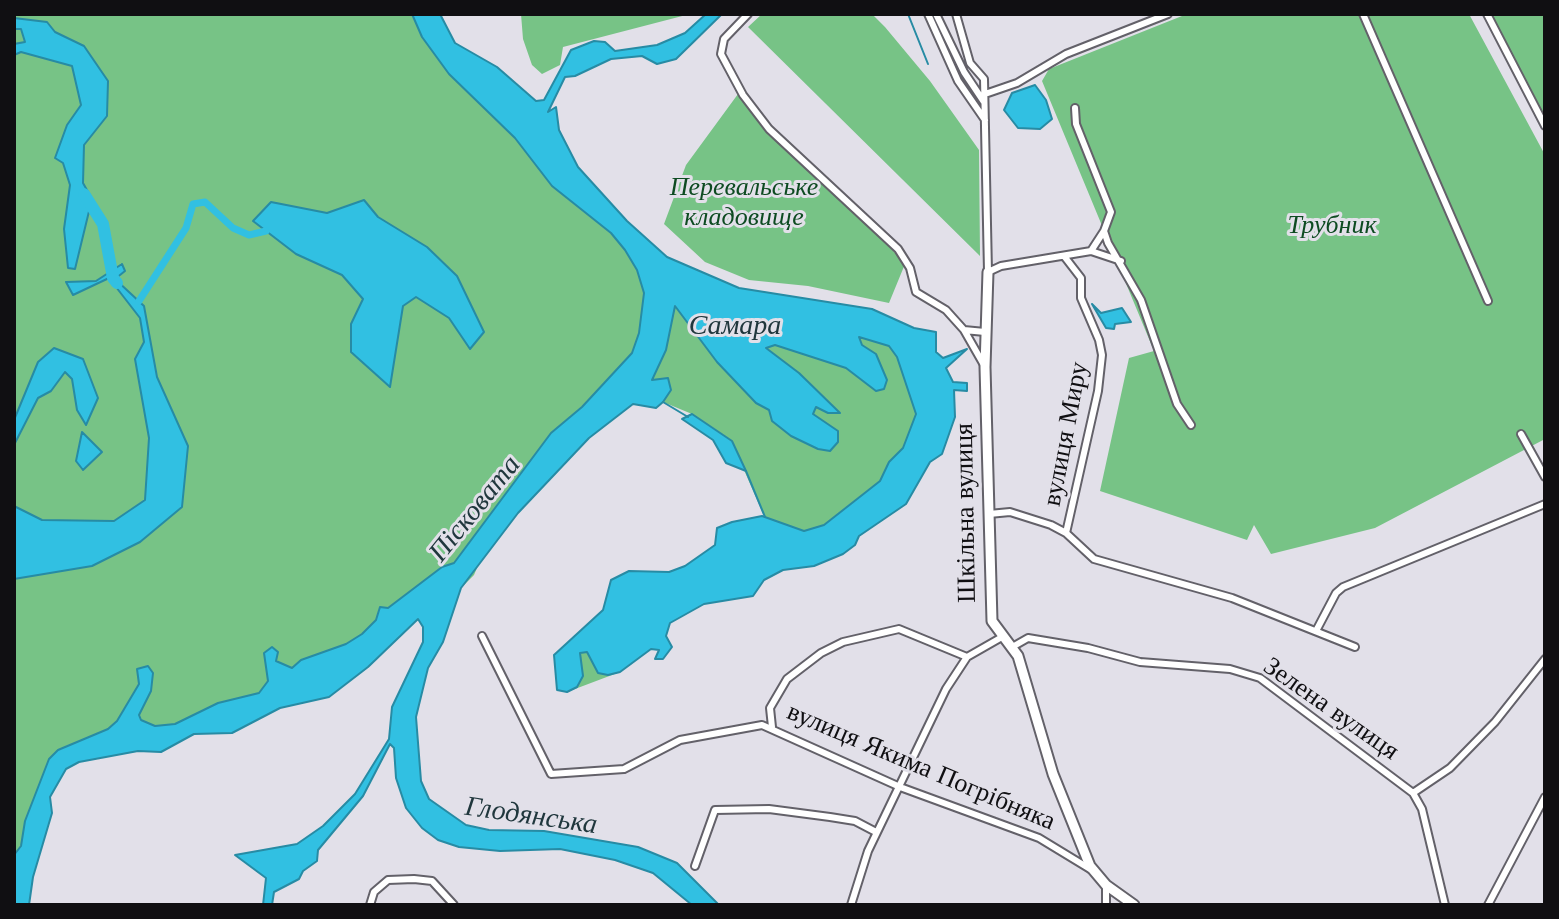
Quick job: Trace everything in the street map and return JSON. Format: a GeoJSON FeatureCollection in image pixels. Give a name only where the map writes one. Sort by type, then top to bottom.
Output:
{"type":"FeatureCollection","features":[{"type":"Feature","properties":{"kind":"street"},"geometry":{"type":"LineString","coordinates":[[748,14],[724,39],[721,54],[733,80],[769,129],[898,249],[910,268],[916,292],[946,310],[964,330],[985,367]]}},
{"type":"Feature","properties":{"kind":"street"},"geometry":{"type":"LineString","coordinates":[[928,14],[958,81],[986,121]]}},
{"type":"Feature","properties":{"kind":"street"},"geometry":{"type":"LineString","coordinates":[[936,14],[964,72],[985,104]]}},
{"type":"Feature","properties":{"kind":"street"},"geometry":{"type":"LineString","coordinates":[[956,14],[970,63],[984,79],[985,94],[1002,90],[1066,54],[1168,14]]}},
{"type":"Feature","properties":{"kind":"street"},"geometry":{"type":"LineString","coordinates":[[1363,14],[1488,301]]}},
{"type":"Feature","properties":{"kind":"street"},"geometry":{"type":"LineString","coordinates":[[1487,14],[1545,126]]}},
{"type":"Feature","properties":{"kind":"street","name":"Шкільна вулиця"},"geometry":{"type":"LineString","coordinates":[[985,94],[989,611],[995,630],[1002,637]]}},
{"type":"Feature","properties":{"kind":"street"},"geometry":{"type":"LineString","coordinates":[[1075,108],[1076,124],[1111,212],[1104,231],[1091,251]]}},
{"type":"Feature","properties":{"kind":"street"},"geometry":{"type":"LineString","coordinates":[[1104,231],[1155,331],[1177,404],[1191,425]]}},
{"type":"Feature","properties":{"kind":"street"},"geometry":{"type":"LineString","coordinates":[[988,272],[1001,266],[1091,251],[1121,261]]}},
{"type":"Feature","properties":{"kind":"street","name":"вулиця Миру"},"geometry":{"type":"LineString","coordinates":[[1064,256],[1081,278],[1081,298],[1102,355],[1098,391],[1066,533]]}},
{"type":"Feature","properties":{"kind":"street"},"geometry":{"type":"LineString","coordinates":[[964,330],[985,332]]}},
{"type":"Feature","properties":{"kind":"street"},"geometry":{"type":"LineString","coordinates":[[1521,434],[1545,477]]}},
{"type":"Feature","properties":{"kind":"street"},"geometry":{"type":"LineString","coordinates":[[1316,631],[1343,587],[1545,504]]}},
{"type":"Feature","properties":{"kind":"street","name":"вулиця Миру"},"geometry":{"type":"LineString","coordinates":[[989,514],[1018,514],[1066,533],[1094,559],[1232,598],[1355,647]]}},
{"type":"Feature","properties":{"kind":"street"},"geometry":{"type":"LineString","coordinates":[[772,727],[770,708],[787,679],[821,653],[843,642],[899,629],[967,657]]}},
{"type":"Feature","properties":{"kind":"street","name":"вулиця Якима Погрібняка"},"geometry":{"type":"LineString","coordinates":[[482,636],[551,774],[624,769],[680,740],[750,726],[772,727],[900,787],[1039,838],[1095,874]]}},
{"type":"Feature","properties":{"kind":"street"},"geometry":{"type":"LineString","coordinates":[[851,905],[876,832],[946,689],[967,657],[1002,637],[1014,646],[1053,774],[1095,874],[1134,905]]}},
{"type":"Feature","properties":{"kind":"street","name":"Зелена вулиця"},"geometry":{"type":"LineString","coordinates":[[1014,646],[1028,638],[1088,648],[1140,662],[1250,674],[1370,758],[1413,793],[1422,809],[1445,905]]}},
{"type":"Feature","properties":{"kind":"street"},"geometry":{"type":"LineString","coordinates":[[1413,793],[1450,768],[1495,722],[1545,659]]}},
{"type":"Feature","properties":{"kind":"street"},"geometry":{"type":"LineString","coordinates":[[1488,905],[1545,797]]}},
{"type":"Feature","properties":{"kind":"street"},"geometry":{"type":"LineString","coordinates":[[695,866],[715,810],[769,809],[830,817],[855,821],[876,832]]}},
{"type":"Feature","properties":{"kind":"street"},"geometry":{"type":"LineString","coordinates":[[370,905],[374,892],[388,880],[414,879],[432,881],[454,905]]}},
{"type":"Feature","properties":{"kind":"street"},"geometry":{"type":"LineString","coordinates":[[1106,885],[1106,905]]}},
{"type":"Feature","properties":{"kind":"green space"},"geometry":{"type":"Polygon","coordinates":[[[14,14],[440,14],[455,43],[497,67],[536,101],[559,130],[578,167],[627,221],[667,257],[739,288],[872,309],[914,328],[936,332],[936,352],[942,358],[954,389],[955,417],[942,454],[930,462],[906,504],[859,536],[855,545],[843,554],[814,566],[783,570],[764,580],[753,596],[704,604],[670,623],[666,636],[620,672],[567,692],[557,690],[554,655],[603,610],[611,580],[629,571],[669,572],[685,566],[715,545],[717,528],[764,516],[731,440],[692,414],[663,402],[656,408],[633,404],[589,438],[518,513],[482,556],[474,575],[461,588],[454,606],[409,624],[368,667],[329,697],[280,708],[232,733],[194,734],[161,752],[138,751],[79,762],[66,769],[50,797],[52,813],[33,877],[29,905],[14,905],[14,14]]]}},
{"type":"Feature","properties":{"kind":"green space"},"geometry":{"type":"Polygon","coordinates":[[[521,14],[690,14],[563,47],[560,65],[542,74],[532,65],[523,39],[521,14]]]}},
{"type":"Feature","properties":{"kind":"green space"},"geometry":{"type":"Polygon","coordinates":[[[762,14],[872,14],[885,27],[930,81],[979,150],[980,256],[748,27],[762,14]]]}},
{"type":"Feature","properties":{"kind":"green space","name":"Трубник"},"geometry":{"type":"Polygon","coordinates":[[[1187,14],[1469,14],[1545,155],[1545,439],[1375,528],[1271,554],[1254,525],[1247,540],[1100,491],[1129,358],[1154,351],[1042,81],[1049,69],[1187,14]]]}},
{"type":"Feature","properties":{"kind":"green space"},"geometry":{"type":"Polygon","coordinates":[[[1489,14],[1545,14],[1545,122],[1489,14]]]}},
{"type":"Feature","properties":{"kind":"green space","name":"Перевальське кладовище"},"geometry":{"type":"Polygon","coordinates":[[[738,94],[778,140],[877,233],[905,264],[889,303],[808,286],[749,280],[705,262],[664,224],[686,165],[738,94]]]}},
{"type":"Feature","properties":{"kind":"water","name":"Самара"},"geometry":{"type":"Polygon","coordinates":[[[412,14],[440,14],[455,43],[497,67],[536,101],[544,100],[571,50],[594,41],[605,42],[615,51],[657,45],[685,33],[706,14],[722,14],[676,59],[657,64],[642,56],[611,59],[575,76],[565,77],[548,112],[556,107],[559,130],[578,167],[627,221],[667,257],[739,288],[872,309],[914,328],[936,332],[936,352],[943,358],[967,349],[946,368],[953,382],[967,383],[967,391],[954,390],[955,417],[942,454],[930,462],[906,504],[859,536],[855,545],[843,554],[814,566],[783,570],[764,580],[753,596],[704,604],[670,623],[666,636],[672,647],[663,659],[655,659],[659,650],[651,649],[620,672],[608,675],[598,673],[587,652],[580,653],[583,676],[577,687],[567,692],[557,690],[554,655],[603,610],[611,580],[629,571],[669,572],[685,566],[715,545],[717,528],[732,522],[762,516],[804,531],[824,525],[880,481],[889,462],[903,448],[916,414],[897,357],[889,346],[859,337],[862,345],[876,354],[887,380],[884,389],[876,391],[846,368],[775,345],[766,348],[799,373],[840,413],[828,413],[816,407],[813,414],[838,431],[838,442],[830,451],[818,449],[791,436],[772,421],[769,410],[756,403],[717,362],[675,306],[666,350],[652,380],[668,378],[671,390],[663,402],[656,408],[633,404],[589,438],[518,513],[461,588],[443,642],[428,668],[416,717],[421,781],[429,799],[466,825],[489,830],[544,831],[638,847],[677,863],[719,905],[692,905],[653,873],[615,860],[560,849],[500,851],[459,847],[438,840],[422,828],[406,808],[396,778],[394,748],[390,744],[363,796],[318,850],[317,861],[303,871],[299,879],[274,892],[272,905],[263,905],[266,878],[235,855],[297,844],[323,826],[355,794],[389,739],[392,707],[423,642],[423,627],[418,619],[368,667],[329,697],[280,708],[232,733],[194,734],[161,752],[138,751],[79,762],[66,769],[50,797],[52,813],[33,877],[29,905],[14,905],[14,855],[21,846],[25,821],[49,759],[58,750],[108,729],[117,721],[139,684],[137,669],[148,666],[153,673],[151,691],[139,715],[141,720],[155,726],[175,724],[218,703],[259,693],[268,681],[264,653],[272,647],[278,652],[276,661],[292,668],[301,660],[346,644],[362,634],[376,620],[380,607],[388,608],[442,567],[454,563],[551,433],[582,407],[632,353],[639,333],[644,293],[637,270],[625,250],[611,233],[552,186],[515,138],[449,74],[422,37],[412,14]]]}},
{"type":"Feature","properties":{"kind":"water"},"geometry":{"type":"Polygon","coordinates":[[[14,18],[47,22],[55,32],[84,46],[108,81],[107,116],[84,145],[83,183],[92,199],[75,269],[68,268],[64,229],[70,185],[63,163],[55,158],[67,125],[81,105],[72,66],[21,52],[14,55],[14,44],[25,42],[21,29],[14,29],[14,18]]]}},
{"type":"Feature","properties":{"kind":"water"},"geometry":{"type":"Polygon","coordinates":[[[1035,85],[1046,100],[1052,119],[1040,129],[1018,128],[1004,110],[1012,93],[1035,85]]]}},
{"type":"Feature","properties":{"kind":"water"},"geometry":{"type":"Polygon","coordinates":[[[364,200],[378,217],[427,247],[457,276],[484,332],[470,349],[449,318],[416,297],[403,306],[390,387],[351,352],[351,324],[363,299],[342,275],[296,254],[253,221],[271,202],[327,213],[364,200]]]}},
{"type":"Feature","properties":{"kind":"water"},"geometry":{"type":"Polygon","coordinates":[[[122,264],[125,271],[115,279],[144,306],[157,377],[188,446],[182,507],[140,542],[92,566],[14,579],[14,506],[42,520],[114,521],[145,500],[149,438],[135,359],[144,342],[140,318],[109,278],[73,295],[66,282],[96,281],[122,264]]]}},
{"type":"Feature","properties":{"kind":"water"},"geometry":{"type":"Polygon","coordinates":[[[1092,304],[1101,313],[1122,308],[1131,322],[1115,324],[1114,329],[1106,328],[1092,304]]]}},
{"type":"Feature","properties":{"kind":"water"},"geometry":{"type":"Polygon","coordinates":[[[54,348],[83,359],[98,398],[86,425],[77,410],[72,379],[65,372],[51,391],[38,398],[14,445],[14,420],[38,362],[54,348]]]}},
{"type":"Feature","properties":{"kind":"water"},"geometry":{"type":"Polygon","coordinates":[[[692,414],[732,441],[746,471],[726,463],[713,440],[682,419],[692,414]]]}},
{"type":"Feature","properties":{"kind":"water"},"geometry":{"type":"Polygon","coordinates":[[[82,432],[102,452],[83,470],[76,461],[82,432]]]}},
{"type":"Feature","properties":{"kind":"waterway"},"geometry":{"type":"LineString","coordinates":[[908,14],[928,64]]}},
{"type":"Feature","properties":{"kind":"waterway"},"geometry":{"type":"LineString","coordinates":[[84,194],[103,224],[113,278],[117,283]]}},
{"type":"Feature","properties":{"kind":"waterway"},"geometry":{"type":"LineString","coordinates":[[139,301],[186,228],[193,204],[205,202],[233,228],[249,235],[266,231]]}},
{"type":"Feature","properties":{"kind":"waterway"},"geometry":{"type":"LineString","coordinates":[[663,402],[688,417]]}},
{"type":"Feature","properties":{"kind":"waterway"},"geometry":{"type":"LineString","coordinates":[[746,471],[765,517]]}},
{"type":"Feature","properties":{"kind":"water label","name":"Пісковата"},"geometry":{"type":"Point","coordinates":[475,509]}},
{"type":"Feature","properties":{"kind":"water label","name":"Глодянська"},"geometry":{"type":"Point","coordinates":[531,816]}}]}
